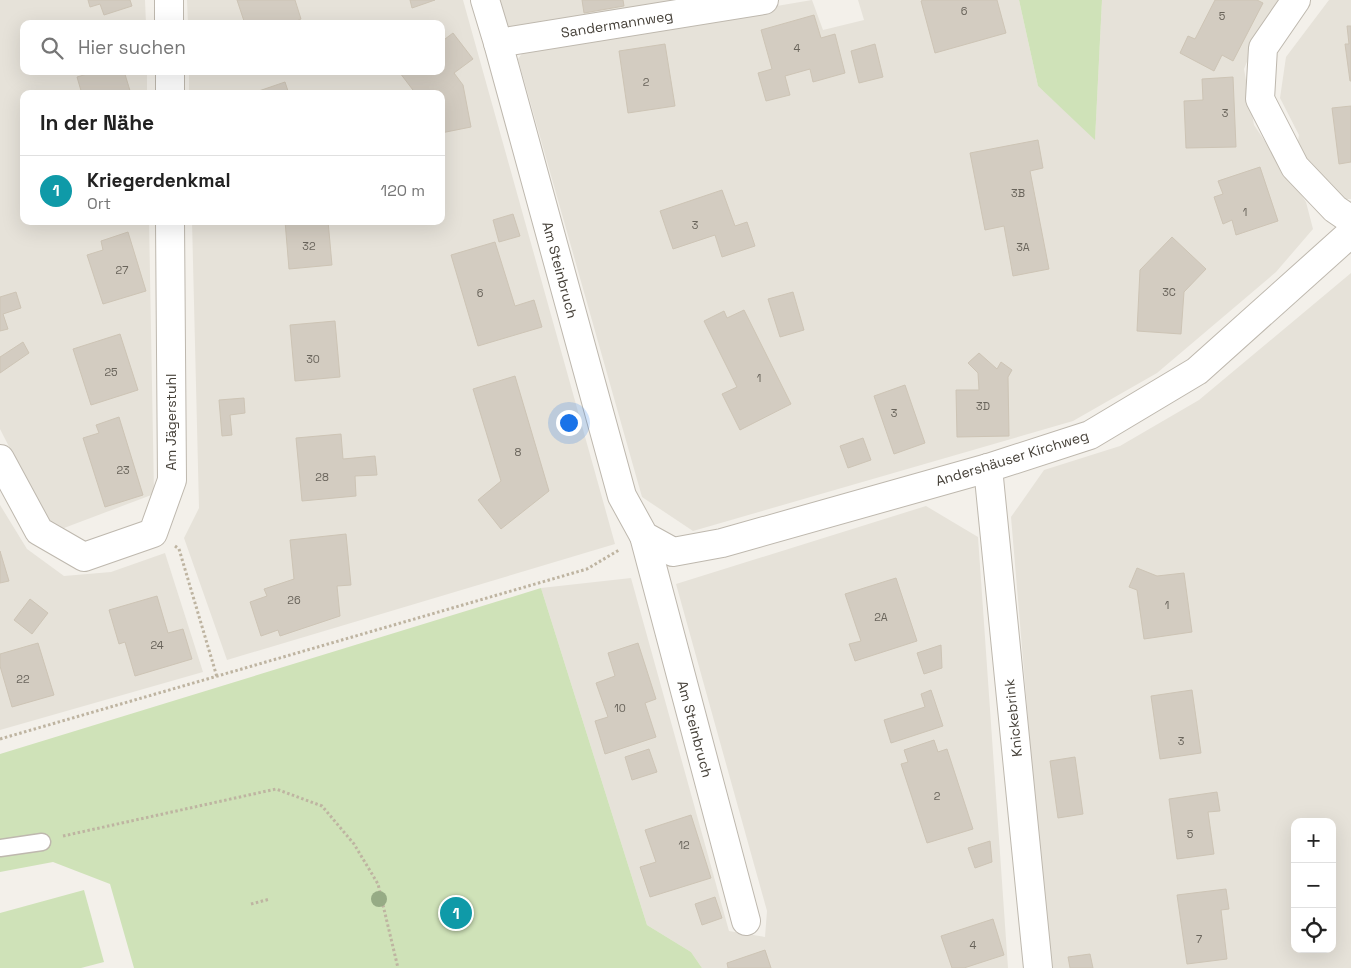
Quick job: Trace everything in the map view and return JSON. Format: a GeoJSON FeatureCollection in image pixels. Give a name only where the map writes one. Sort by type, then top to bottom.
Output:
{"type":"FeatureCollection","features":[{"type":"Feature","properties":{"kind":"street"},"geometry":{"type":"LineString","coordinates":[[169,0],[170,20]]}},
{"type":"Feature","properties":{"kind":"street","name":"Am Steinbruch"},"geometry":{"type":"LineString","coordinates":[[485,0],[622,496],[644,536],[746,921]]}},
{"type":"Feature","properties":{"kind":"street","name":"Sandermannweg"},"geometry":{"type":"LineString","coordinates":[[498,43],[764,0]]}},
{"type":"Feature","properties":{"kind":"street"},"geometry":{"type":"LineString","coordinates":[[1296,0],[1263,48],[1260,99],[1295,166],[1335,209],[1351,220]]}},
{"type":"Feature","properties":{"kind":"street"},"geometry":{"type":"LineString","coordinates":[[170,75],[170,90]]}},
{"type":"Feature","properties":{"kind":"street","name":"Am Jägerstuhl"},"geometry":{"type":"LineString","coordinates":[[153,533],[172,480],[170,225]]}},
{"type":"Feature","properties":{"kind":"street","name":"Andershäuser Kirchweg"},"geometry":{"type":"LineString","coordinates":[[644,536],[673,552],[722,543],[988,468],[1090,436],[1197,371],[1351,234]]}},
{"type":"Feature","properties":{"kind":"street"},"geometry":{"type":"LineString","coordinates":[[0,459],[39,531],[84,557],[153,533]]}},
{"type":"Feature","properties":{"kind":"street","name":"Knickebrink"},"geometry":{"type":"LineString","coordinates":[[988,468],[1038,968]]}},
{"type":"Feature","properties":{"kind":"lane"},"geometry":{"type":"LineString","coordinates":[[0,848],[42,842]]}},
{"type":"Feature","properties":{"kind":"path"},"geometry":{"type":"LineString","coordinates":[[153,533],[180,549],[217,677]]}},
{"type":"Feature","properties":{"kind":"path"},"geometry":{"type":"LineString","coordinates":[[0,739],[587,569],[644,536]]}},
{"type":"Feature","properties":{"kind":"path"},"geometry":{"type":"LineString","coordinates":[[42,842],[276,790],[313,802],[322,806],[354,844],[378,884],[398,968]]}},
{"type":"Feature","properties":{"kind":"path"},"geometry":{"type":"LineString","coordinates":[[251,904],[270,899]]}},
{"type":"Feature","properties":{"kind":"shaded area"},"geometry":{"type":"Polygon","coordinates":[[[0,0],[145,0],[146,20],[20,20],[20,75],[147,75],[147,90],[20,90],[20,225],[149,225],[154,494],[64,528],[45,517],[0,429],[0,0]]]}},
{"type":"Feature","properties":{"kind":"shaded area"},"geometry":{"type":"Polygon","coordinates":[[[187,0],[463,0],[615,544],[227,660],[184,538],[199,508],[192,225],[445,225],[445,90],[189,90],[189,75],[445,75],[445,20],[188,20],[187,0]]]}},
{"type":"Feature","properties":{"kind":"shaded area"},"geometry":{"type":"Polygon","coordinates":[[[499,0],[694,0],[520,31],[507,25],[499,0]]]}},
{"type":"Feature","properties":{"kind":"shaded area"},"geometry":{"type":"Polygon","coordinates":[[[812,0],[823,30],[864,20],[858,0],[1019,0],[1038,86],[1095,139],[1102,0],[1281,0],[1262,25],[1244,69],[1254,125],[1306,202],[1313,229],[1276,272],[1157,373],[1073,421],[693,531],[642,497],[518,59],[526,48],[812,0]]]}},
{"type":"Feature","properties":{"kind":"shaded area"},"geometry":{"type":"Polygon","coordinates":[[[1329,0],[1351,0],[1351,199],[1345,199],[1297,148],[1299,135],[1280,98],[1286,57],[1329,0]]]}},
{"type":"Feature","properties":{"kind":"shaded area"},"geometry":{"type":"Polygon","coordinates":[[[1351,273],[1351,968],[1049,968],[1011,517],[1044,470],[1120,446],[1199,400],[1351,273]]]}},
{"type":"Feature","properties":{"kind":"shaded area"},"geometry":{"type":"Polygon","coordinates":[[[0,505],[27,549],[64,576],[111,572],[165,553],[203,672],[0,730],[0,505]]]}},
{"type":"Feature","properties":{"kind":"shaded area"},"geometry":{"type":"Polygon","coordinates":[[[926,506],[978,537],[1008,968],[702,968],[691,952],[647,925],[541,588],[631,578],[729,931],[765,937],[767,911],[676,584],[926,506]]]}},
{"type":"Feature","properties":{"kind":"green space"},"geometry":{"type":"Polygon","coordinates":[[[1019,0],[1102,0],[1095,140],[1038,86],[1019,0]]]}},
{"type":"Feature","properties":{"kind":"green space"},"geometry":{"type":"Polygon","coordinates":[[[541,588],[647,925],[691,952],[702,968],[134,968],[110,884],[53,862],[0,872],[0,754],[541,588]]]}},
{"type":"Feature","properties":{"kind":"green space"},"geometry":{"type":"Polygon","coordinates":[[[84,890],[104,962],[81,968],[0,968],[0,913],[84,890]]]}},
{"type":"Feature","properties":{"kind":"building"},"geometry":{"type":"Polygon","coordinates":[[[88,0],[130,0],[132,6],[104,15],[100,4],[90,7],[88,0]]]}},
{"type":"Feature","properties":{"kind":"building"},"geometry":{"type":"Polygon","coordinates":[[[237,0],[295,0],[301,19],[299,20],[244,20],[237,0]]]}},
{"type":"Feature","properties":{"kind":"building"},"geometry":{"type":"Polygon","coordinates":[[[410,0],[435,0],[412,8],[410,0]]]}},
{"type":"Feature","properties":{"kind":"building"},"geometry":{"type":"Polygon","coordinates":[[[582,0],[623,0],[624,6],[584,13],[582,0]]]}},
{"type":"Feature","properties":{"kind":"building"},"geometry":{"type":"Polygon","coordinates":[[[997,0],[1006,33],[935,53],[921,1],[997,0]]]}},
{"type":"Feature","properties":{"kind":"building"},"geometry":{"type":"Polygon","coordinates":[[[1215,0],[1257,0],[1263,3],[1233,61],[1222,55],[1214,71],[1180,53],[1188,36],[1195,39],[1215,0]]]}},
{"type":"Feature","properties":{"kind":"building"},"geometry":{"type":"Polygon","coordinates":[[[814,15],[821,38],[835,34],[845,73],[813,82],[810,69],[785,76],[790,95],[766,101],[758,73],[772,69],[761,30],[814,15]]]}},
{"type":"Feature","properties":{"kind":"building"},"geometry":{"type":"Polygon","coordinates":[[[1347,26],[1351,26],[1351,81],[1345,44],[1349,44],[1347,26]]]}},
{"type":"Feature","properties":{"kind":"building"},"geometry":{"type":"Polygon","coordinates":[[[453,33],[473,59],[454,73],[463,85],[471,127],[445,132],[445,90],[413,90],[402,75],[445,75],[445,39],[453,33]]]}},
{"type":"Feature","properties":{"kind":"building"},"geometry":{"type":"Polygon","coordinates":[[[665,44],[675,106],[628,113],[619,51],[665,44]]]}},
{"type":"Feature","properties":{"kind":"building"},"geometry":{"type":"Polygon","coordinates":[[[875,44],[883,77],[859,83],[851,51],[875,44]]]}},
{"type":"Feature","properties":{"kind":"building"},"geometry":{"type":"Polygon","coordinates":[[[84,75],[125,75],[130,90],[81,90],[77,77],[84,75]]]}},
{"type":"Feature","properties":{"kind":"building"},"geometry":{"type":"Polygon","coordinates":[[[1233,77],[1236,147],[1186,148],[1184,101],[1203,100],[1202,79],[1233,77]]]}},
{"type":"Feature","properties":{"kind":"building"},"geometry":{"type":"Polygon","coordinates":[[[285,82],[288,90],[262,90],[285,82]]]}},
{"type":"Feature","properties":{"kind":"building"},"geometry":{"type":"Polygon","coordinates":[[[1351,106],[1351,162],[1339,164],[1332,108],[1351,106]]]}},
{"type":"Feature","properties":{"kind":"building"},"geometry":{"type":"Polygon","coordinates":[[[1038,140],[1043,168],[1030,171],[1049,269],[1013,276],[1004,226],[985,230],[970,153],[1038,140]]]}},
{"type":"Feature","properties":{"kind":"building"},"geometry":{"type":"Polygon","coordinates":[[[1260,167],[1278,221],[1236,235],[1232,220],[1223,224],[1214,197],[1223,194],[1218,181],[1260,167]]]}},
{"type":"Feature","properties":{"kind":"building"},"geometry":{"type":"Polygon","coordinates":[[[722,190],[735,226],[747,222],[755,246],[722,257],[715,235],[673,249],[660,211],[722,190]]]}},
{"type":"Feature","properties":{"kind":"building"},"geometry":{"type":"Polygon","coordinates":[[[513,214],[520,236],[499,242],[493,220],[513,214]]]}},
{"type":"Feature","properties":{"kind":"building"},"geometry":{"type":"Polygon","coordinates":[[[285,225],[328,225],[332,265],[289,269],[285,225]]]}},
{"type":"Feature","properties":{"kind":"building"},"geometry":{"type":"Polygon","coordinates":[[[128,232],[146,291],[103,304],[87,255],[103,250],[101,241],[128,232]]]}},
{"type":"Feature","properties":{"kind":"building"},"geometry":{"type":"Polygon","coordinates":[[[1172,237],[1206,269],[1184,292],[1181,334],[1137,331],[1140,270],[1172,237]]]}},
{"type":"Feature","properties":{"kind":"building"},"geometry":{"type":"Polygon","coordinates":[[[495,242],[515,306],[534,300],[542,327],[478,346],[451,255],[495,242]]]}},
{"type":"Feature","properties":{"kind":"building"},"geometry":{"type":"Polygon","coordinates":[[[16,292],[21,308],[3,314],[8,329],[0,331],[0,297],[16,292]]]}},
{"type":"Feature","properties":{"kind":"building"},"geometry":{"type":"Polygon","coordinates":[[[793,292],[804,330],[780,337],[768,299],[793,292]]]}},
{"type":"Feature","properties":{"kind":"building"},"geometry":{"type":"Polygon","coordinates":[[[744,310],[791,404],[740,430],[722,394],[737,387],[704,321],[724,311],[727,318],[744,310]]]}},
{"type":"Feature","properties":{"kind":"building"},"geometry":{"type":"Polygon","coordinates":[[[335,321],[340,377],[295,381],[290,325],[335,321]]]}},
{"type":"Feature","properties":{"kind":"building"},"geometry":{"type":"Polygon","coordinates":[[[120,334],[138,390],[91,405],[73,349],[120,334]]]}},
{"type":"Feature","properties":{"kind":"building"},"geometry":{"type":"Polygon","coordinates":[[[23,342],[29,353],[0,373],[0,357],[23,342]]]}},
{"type":"Feature","properties":{"kind":"building"},"geometry":{"type":"Polygon","coordinates":[[[979,353],[997,369],[1001,362],[1012,370],[1008,377],[1009,436],[957,437],[956,390],[979,390],[978,373],[968,363],[979,353]]]}},
{"type":"Feature","properties":{"kind":"building"},"geometry":{"type":"Polygon","coordinates":[[[515,376],[549,491],[501,529],[478,500],[501,481],[473,389],[515,376]]]}},
{"type":"Feature","properties":{"kind":"building"},"geometry":{"type":"Polygon","coordinates":[[[905,385],[925,443],[894,454],[874,396],[905,385]]]}},
{"type":"Feature","properties":{"kind":"building"},"geometry":{"type":"Polygon","coordinates":[[[244,398],[245,413],[230,415],[232,435],[222,436],[219,400],[244,398]]]}},
{"type":"Feature","properties":{"kind":"building"},"geometry":{"type":"Polygon","coordinates":[[[119,417],[143,495],[105,507],[83,438],[99,433],[96,425],[119,417]]]}},
{"type":"Feature","properties":{"kind":"building"},"geometry":{"type":"Polygon","coordinates":[[[341,434],[343,459],[375,456],[377,475],[355,476],[356,496],[302,501],[296,438],[341,434]]]}},
{"type":"Feature","properties":{"kind":"building"},"geometry":{"type":"Polygon","coordinates":[[[863,438],[871,460],[848,468],[840,446],[863,438]]]}},
{"type":"Feature","properties":{"kind":"building"},"geometry":{"type":"Polygon","coordinates":[[[346,534],[351,585],[337,586],[340,616],[280,636],[278,630],[261,636],[250,602],[267,596],[264,589],[294,579],[290,540],[346,534]]]}},
{"type":"Feature","properties":{"kind":"building"},"geometry":{"type":"Polygon","coordinates":[[[0,551],[9,581],[0,583],[0,551]]]}},
{"type":"Feature","properties":{"kind":"building"},"geometry":{"type":"Polygon","coordinates":[[[1137,568],[1157,576],[1184,573],[1192,632],[1144,639],[1137,590],[1129,587],[1137,568]]]}},
{"type":"Feature","properties":{"kind":"building"},"geometry":{"type":"Polygon","coordinates":[[[896,578],[917,641],[855,661],[849,644],[861,641],[845,594],[896,578]]]}},
{"type":"Feature","properties":{"kind":"building"},"geometry":{"type":"Polygon","coordinates":[[[157,596],[168,633],[183,629],[192,659],[135,676],[125,642],[119,644],[109,610],[157,596]]]}},
{"type":"Feature","properties":{"kind":"building"},"geometry":{"type":"Polygon","coordinates":[[[30,599],[48,613],[32,634],[14,620],[30,599]]]}},
{"type":"Feature","properties":{"kind":"building"},"geometry":{"type":"Polygon","coordinates":[[[38,643],[54,695],[12,707],[0,666],[0,654],[38,643]]]}},
{"type":"Feature","properties":{"kind":"building"},"geometry":{"type":"Polygon","coordinates":[[[638,643],[656,699],[645,703],[656,737],[605,754],[595,721],[608,717],[596,683],[615,676],[608,653],[638,643]]]}},
{"type":"Feature","properties":{"kind":"building"},"geometry":{"type":"Polygon","coordinates":[[[941,645],[942,668],[924,674],[917,653],[941,645]]]}},
{"type":"Feature","properties":{"kind":"building"},"geometry":{"type":"Polygon","coordinates":[[[931,690],[943,726],[891,743],[884,720],[925,707],[921,694],[931,690]]]}},
{"type":"Feature","properties":{"kind":"building"},"geometry":{"type":"Polygon","coordinates":[[[1192,690],[1201,753],[1160,759],[1151,696],[1192,690]]]}},
{"type":"Feature","properties":{"kind":"building"},"geometry":{"type":"Polygon","coordinates":[[[934,740],[938,752],[947,749],[973,829],[927,843],[901,764],[908,762],[904,750],[934,740]]]}},
{"type":"Feature","properties":{"kind":"building"},"geometry":{"type":"Polygon","coordinates":[[[649,749],[657,772],[632,780],[625,757],[649,749]]]}},
{"type":"Feature","properties":{"kind":"building"},"geometry":{"type":"Polygon","coordinates":[[[1075,757],[1083,814],[1058,818],[1050,761],[1075,757]]]}},
{"type":"Feature","properties":{"kind":"building"},"geometry":{"type":"Polygon","coordinates":[[[1217,792],[1220,811],[1208,812],[1214,854],[1177,859],[1169,799],[1217,792]]]}},
{"type":"Feature","properties":{"kind":"building"},"geometry":{"type":"Polygon","coordinates":[[[691,815],[711,878],[650,897],[640,867],[656,862],[645,830],[691,815]]]}},
{"type":"Feature","properties":{"kind":"building"},"geometry":{"type":"Polygon","coordinates":[[[990,841],[992,862],[975,868],[968,848],[990,841]]]}},
{"type":"Feature","properties":{"kind":"building"},"geometry":{"type":"Polygon","coordinates":[[[1226,889],[1229,909],[1221,910],[1227,959],[1187,964],[1177,895],[1226,889]]]}},
{"type":"Feature","properties":{"kind":"building"},"geometry":{"type":"Polygon","coordinates":[[[715,897],[722,918],[702,925],[695,904],[715,897]]]}},
{"type":"Feature","properties":{"kind":"building"},"geometry":{"type":"Polygon","coordinates":[[[993,919],[1004,955],[964,968],[952,968],[941,936],[993,919]]]}},
{"type":"Feature","properties":{"kind":"building"},"geometry":{"type":"Polygon","coordinates":[[[765,950],[771,968],[728,968],[727,963],[765,950]]]}},
{"type":"Feature","properties":{"kind":"building"},"geometry":{"type":"Polygon","coordinates":[[[1090,954],[1093,968],[1070,968],[1068,957],[1090,954]]]}},
{"type":"Feature","properties":{"kind":"place","name":"Kriegerdenkmal"},"geometry":{"type":"Point","coordinates":[456,913]}}]}
